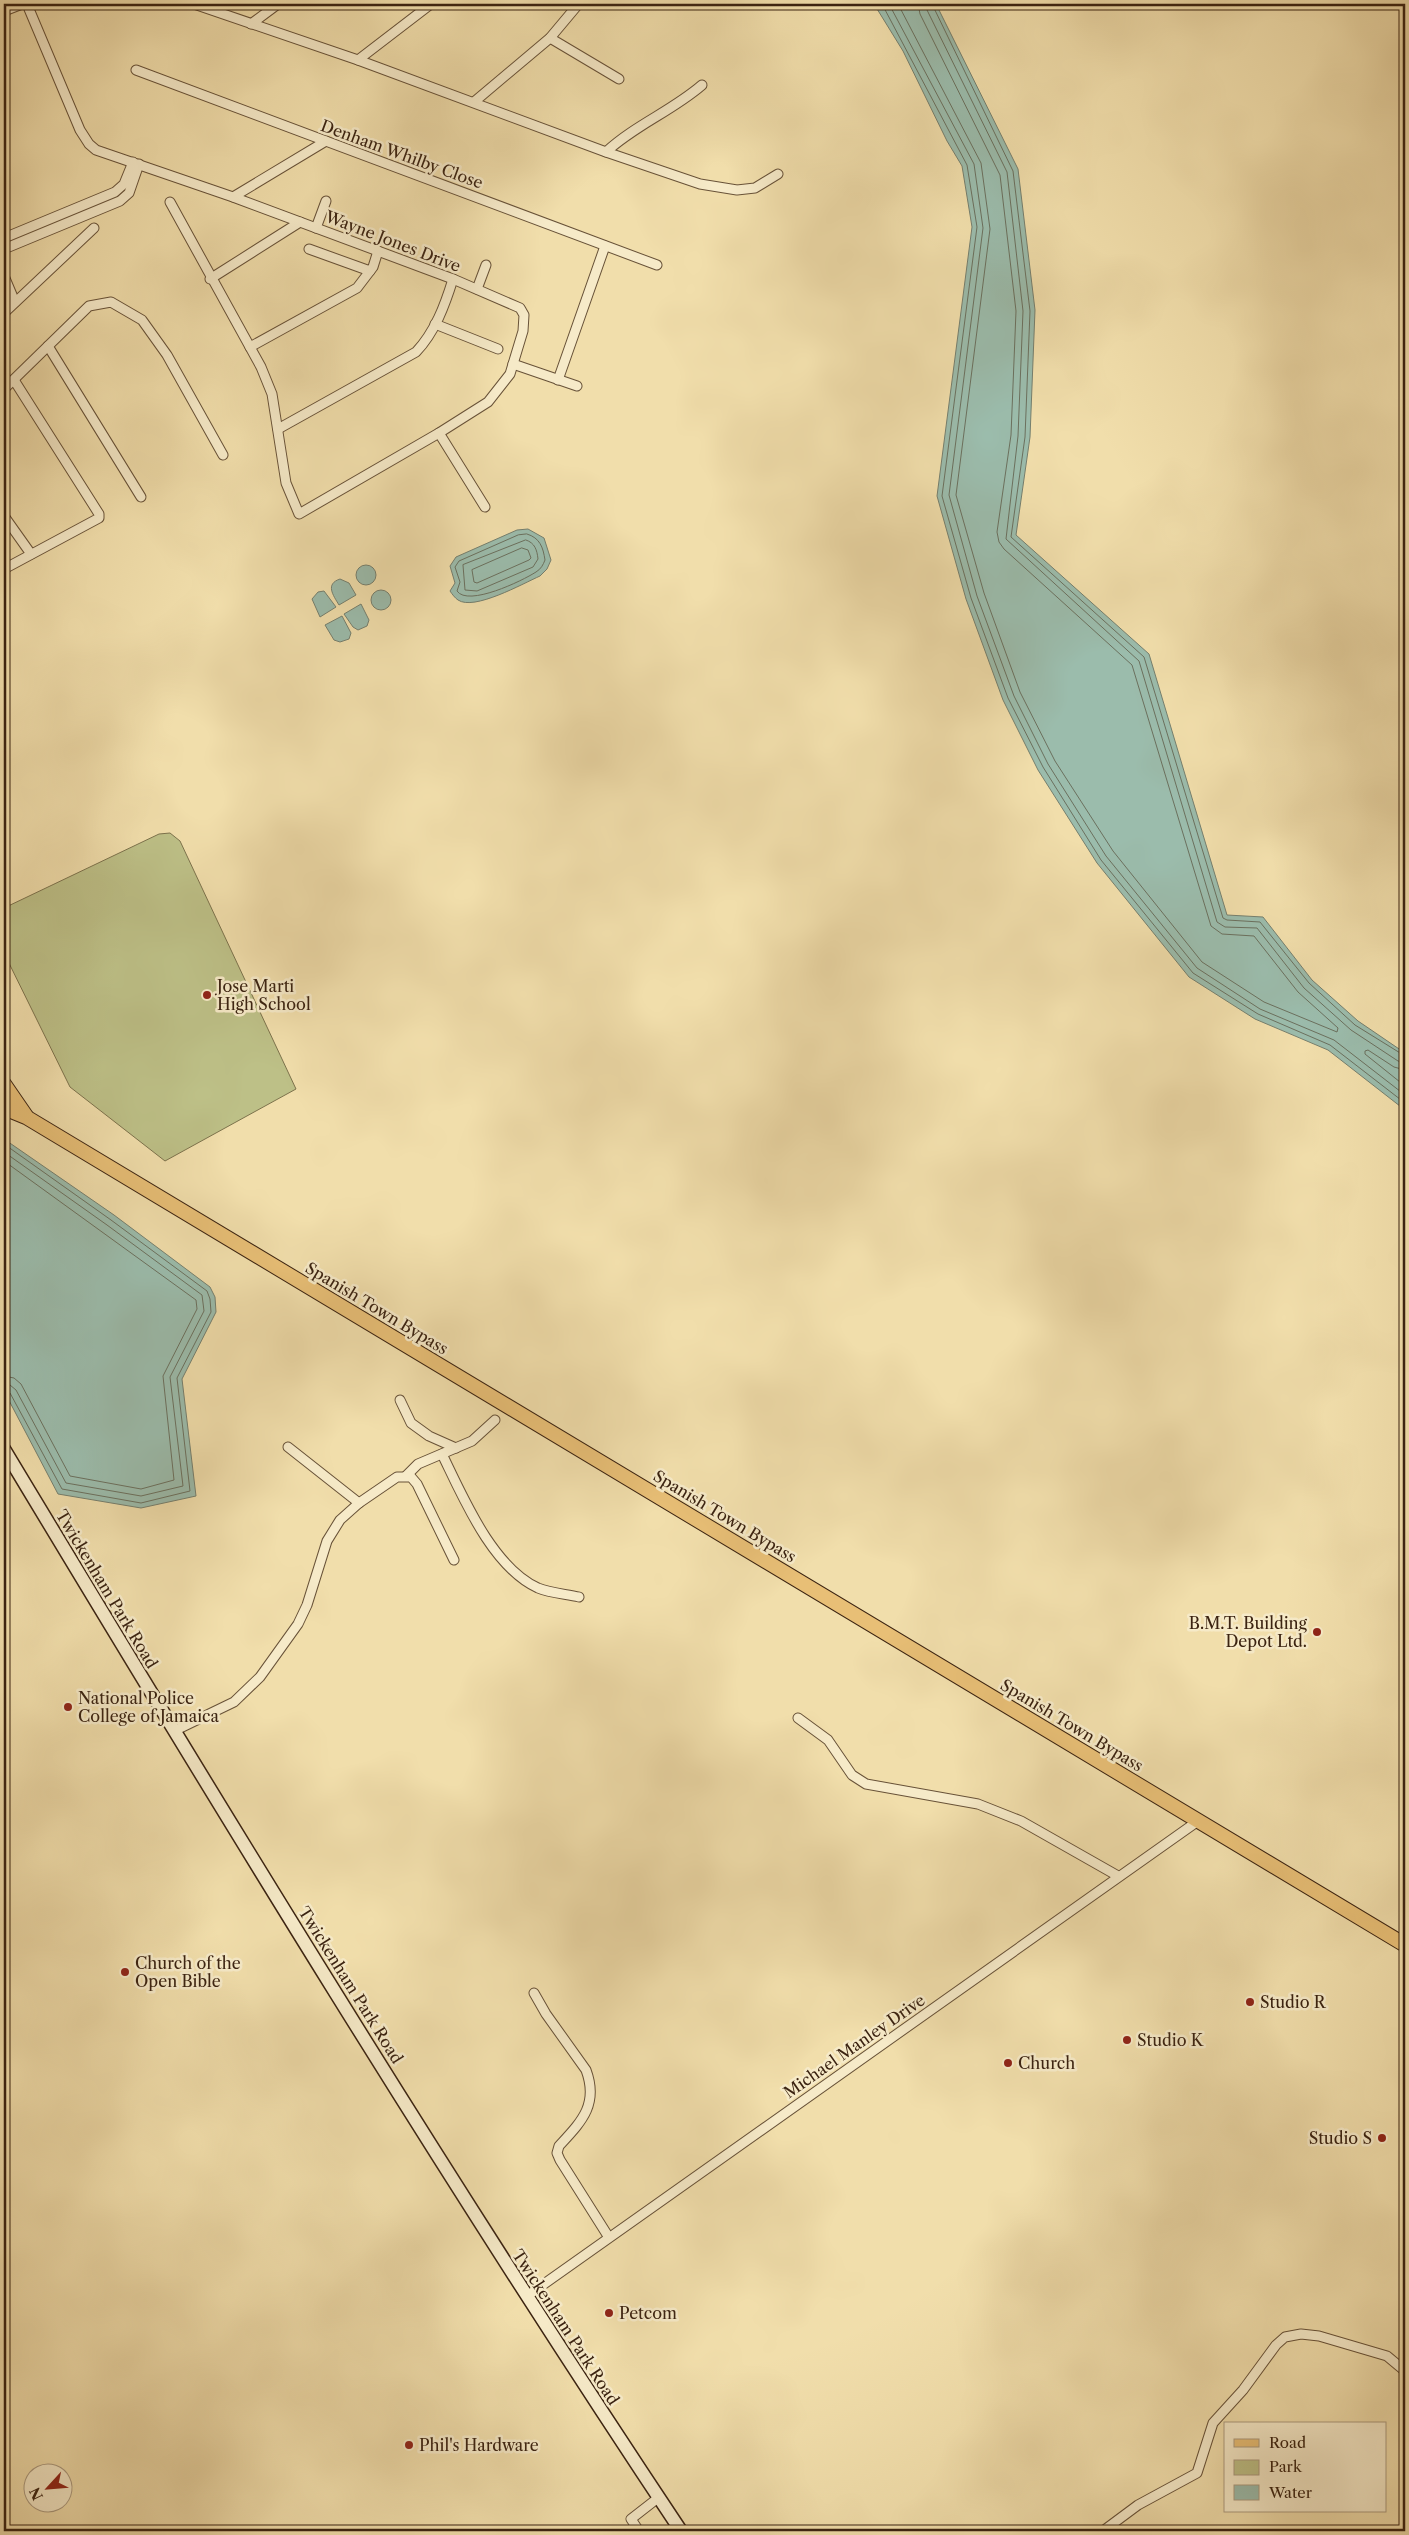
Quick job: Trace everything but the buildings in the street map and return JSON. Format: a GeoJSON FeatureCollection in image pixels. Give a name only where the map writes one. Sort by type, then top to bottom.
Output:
{"type":"FeatureCollection","features":[{"type":"Feature","properties":{"kind":"main road","name":"Spanish Town Bypass"},"geometry":{"type":"LineString","coordinates":[[4,1084],[26,1117]]}},
{"type":"Feature","properties":{"kind":"main road","name":"Spanish Town Bypass"},"geometry":{"type":"LineString","coordinates":[[4,1108],[26,1117],[1405,1946]]}},
{"type":"Feature","properties":{"kind":"main road","name":"Twickenham Park Road"},"geometry":{"type":"LineString","coordinates":[[4,1449],[174,1732],[527,2296],[681,2531]]}},
{"type":"Feature","properties":{"kind":"street"},"geometry":{"type":"LineString","coordinates":[[194,4],[358,60],[606,152],[719,188],[738,190],[755,188],[778,174]]}},
{"type":"Feature","properties":{"kind":"street"},"geometry":{"type":"LineString","coordinates":[[251,24],[278,4]]}},
{"type":"Feature","properties":{"kind":"street"},"geometry":{"type":"LineString","coordinates":[[358,60],[431,4]]}},
{"type":"Feature","properties":{"kind":"street"},"geometry":{"type":"LineString","coordinates":[[4,6],[23,6]]}},
{"type":"Feature","properties":{"kind":"street"},"geometry":{"type":"LineString","coordinates":[[4,11],[23,6]]}},
{"type":"Feature","properties":{"kind":"street","name":"Wayne Jones Drive"},"geometry":{"type":"LineString","coordinates":[[23,6],[85,139],[96,150],[233,197],[453,278],[523,311],[523,330],[510,374],[488,402],[439,433],[299,514],[286,483],[278,429]]}},
{"type":"Feature","properties":{"kind":"street"},"geometry":{"type":"LineString","coordinates":[[474,102],[550,38],[576,7]]}},
{"type":"Feature","properties":{"kind":"street"},"geometry":{"type":"LineString","coordinates":[[550,38],[619,79]]}},
{"type":"Feature","properties":{"kind":"street","name":"Denham Whilby Close"},"geometry":{"type":"LineString","coordinates":[[136,70],[657,265]]}},
{"type":"Feature","properties":{"kind":"street"},"geometry":{"type":"LineString","coordinates":[[606,152],[624,137],[685,100],[702,86]]}},
{"type":"Feature","properties":{"kind":"street"},"geometry":{"type":"LineString","coordinates":[[233,197],[326,141]]}},
{"type":"Feature","properties":{"kind":"street"},"geometry":{"type":"LineString","coordinates":[[4,238],[116,192],[124,184],[136,163]]}},
{"type":"Feature","properties":{"kind":"street"},"geometry":{"type":"LineString","coordinates":[[4,249],[120,200],[129,192],[136,163]]}},
{"type":"Feature","properties":{"kind":"street"},"geometry":{"type":"LineString","coordinates":[[316,228],[326,201]]}},
{"type":"Feature","properties":{"kind":"street"},"geometry":{"type":"LineString","coordinates":[[170,202],[210,279],[250,347],[272,394],[278,429],[416,352],[427,340],[447,299],[453,278]]}},
{"type":"Feature","properties":{"kind":"street"},"geometry":{"type":"LineString","coordinates":[[210,279],[300,222]]}},
{"type":"Feature","properties":{"kind":"street"},"geometry":{"type":"LineString","coordinates":[[4,313],[94,228]]}},
{"type":"Feature","properties":{"kind":"street"},"geometry":{"type":"LineString","coordinates":[[558,380],[605,246]]}},
{"type":"Feature","properties":{"kind":"street"},"geometry":{"type":"LineString","coordinates":[[309,249],[370,271]]}},
{"type":"Feature","properties":{"kind":"street"},"geometry":{"type":"LineString","coordinates":[[250,347],[357,288],[370,271],[378,251]]}},
{"type":"Feature","properties":{"kind":"street"},"geometry":{"type":"LineString","coordinates":[[477,289],[486,265]]}},
{"type":"Feature","properties":{"kind":"street"},"geometry":{"type":"LineString","coordinates":[[4,276],[15,302]]}},
{"type":"Feature","properties":{"kind":"street"},"geometry":{"type":"LineString","coordinates":[[4,389],[89,306],[111,302],[142,320],[167,355],[223,455]]}},
{"type":"Feature","properties":{"kind":"street"},"geometry":{"type":"LineString","coordinates":[[435,324],[498,349]]}},
{"type":"Feature","properties":{"kind":"street"},"geometry":{"type":"LineString","coordinates":[[48,346],[141,497]]}},
{"type":"Feature","properties":{"kind":"street"},"geometry":{"type":"LineString","coordinates":[[513,364],[577,386]]}},
{"type":"Feature","properties":{"kind":"street"},"geometry":{"type":"LineString","coordinates":[[4,569],[99,518],[99,514],[14,380]]}},
{"type":"Feature","properties":{"kind":"street"},"geometry":{"type":"LineString","coordinates":[[439,433],[485,507]]}},
{"type":"Feature","properties":{"kind":"street"},"geometry":{"type":"LineString","coordinates":[[4,516],[31,554]]}},
{"type":"Feature","properties":{"kind":"street"},"geometry":{"type":"LineString","coordinates":[[400,1400],[411,1423],[429,1436],[456,1448]]}},
{"type":"Feature","properties":{"kind":"street"},"geometry":{"type":"LineString","coordinates":[[174,1732],[234,1702],[260,1677],[298,1624],[307,1605],[327,1541],[340,1520],[359,1503],[397,1477],[406,1476],[418,1464],[472,1441],[495,1420]]}},
{"type":"Feature","properties":{"kind":"street"},"geometry":{"type":"LineString","coordinates":[[288,1447],[359,1503]]}},
{"type":"Feature","properties":{"kind":"street"},"geometry":{"type":"LineString","coordinates":[[442,1454],[481,1532],[517,1575],[539,1588],[579,1597]]}},
{"type":"Feature","properties":{"kind":"street"},"geometry":{"type":"LineString","coordinates":[[406,1476],[417,1484],[454,1560]]}},
{"type":"Feature","properties":{"kind":"street"},"geometry":{"type":"LineString","coordinates":[[798,1718],[828,1740],[852,1775],[866,1784],[978,1804],[1020,1821],[1118,1876]]}},
{"type":"Feature","properties":{"kind":"street","name":"Michael Manley Drive"},"geometry":{"type":"LineString","coordinates":[[527,2296],[608,2236],[1198,1821]]}},
{"type":"Feature","properties":{"kind":"street"},"geometry":{"type":"LineString","coordinates":[[534,1993],[586,2070],[592,2089],[586,2113],[559,2146],[557,2153],[608,2236]]}},
{"type":"Feature","properties":{"kind":"street"},"geometry":{"type":"LineString","coordinates":[[1103,2531],[1138,2505],[1197,2473],[1212,2423],[1243,2390],[1276,2345],[1285,2337],[1301,2334],[1328,2338],[1387,2356],[1405,2371]]}},
{"type":"Feature","properties":{"kind":"street"},"geometry":{"type":"LineString","coordinates":[[639,2531],[631,2518],[658,2498]]}},
{"type":"Feature","properties":{"kind":"green space"},"geometry":{"type":"Polygon","coordinates":[[[170,833],[180,841],[296,1089],[165,1161],[70,1087],[4,953],[4,908],[159,834],[170,833]]]}},
{"type":"Feature","properties":{"kind":"water"},"geometry":{"type":"Polygon","coordinates":[[[874,4],[936,4],[1018,169],[1035,310],[1030,437],[1016,535],[1149,654],[1227,915],[1263,917],[1312,980],[1358,1021],[1405,1053],[1405,1110],[1328,1050],[1255,1019],[1189,977],[1097,863],[1038,770],[1003,700],[966,599],[937,496],[972,227],[962,166],[947,141],[903,51],[874,4]]]}},
{"type":"Feature","properties":{"kind":"water"},"geometry":{"type":"Polygon","coordinates":[[[528,529],[544,538],[551,560],[547,569],[540,576],[498,595],[475,602],[465,602],[455,597],[450,591],[455,583],[450,566],[456,557],[517,530],[528,529]]]}},
{"type":"Feature","properties":{"kind":"water"},"geometry":{"type":"Polygon","coordinates":[[[366,565],[373,568],[376,575],[373,582],[366,585],[359,582],[356,575],[359,568],[366,565]]]}},
{"type":"Feature","properties":{"kind":"water"},"geometry":{"type":"Polygon","coordinates":[[[340,579],[349,583],[356,595],[339,605],[333,594],[332,587],[335,581],[340,579]]]}},
{"type":"Feature","properties":{"kind":"water"},"geometry":{"type":"Polygon","coordinates":[[[381,590],[388,593],[391,600],[388,607],[381,610],[374,607],[371,600],[374,593],[381,590]]]}},
{"type":"Feature","properties":{"kind":"water"},"geometry":{"type":"Polygon","coordinates":[[[324,591],[336,607],[320,617],[312,599],[318,592],[324,591]]]}},
{"type":"Feature","properties":{"kind":"water"},"geometry":{"type":"Polygon","coordinates":[[[361,604],[369,620],[367,626],[358,630],[353,627],[344,614],[361,604]]]}},
{"type":"Feature","properties":{"kind":"water"},"geometry":{"type":"Polygon","coordinates":[[[342,616],[351,633],[349,639],[340,642],[334,640],[325,625],[342,616]]]}},
{"type":"Feature","properties":{"kind":"water"},"geometry":{"type":"Polygon","coordinates":[[[4,1139],[114,1215],[210,1287],[215,1297],[216,1312],[182,1379],[196,1496],[141,1508],[58,1494],[4,1391],[4,1139]]]}},
{"type":"Feature","properties":{"kind":"place","name":"Jose Marti High School"},"geometry":{"type":"Point","coordinates":[207,995]}},
{"type":"Feature","properties":{"kind":"place","name":"B.M.T. Building Depot Ltd."},"geometry":{"type":"Point","coordinates":[1317,1632]}},
{"type":"Feature","properties":{"kind":"place","name":"National Police College of Jamaica"},"geometry":{"type":"Point","coordinates":[68,1707]}},
{"type":"Feature","properties":{"kind":"place","name":"Church of the Open Bible"},"geometry":{"type":"Point","coordinates":[125,1972]}},
{"type":"Feature","properties":{"kind":"place","name":"Studio R"},"geometry":{"type":"Point","coordinates":[1250,2002]}},
{"type":"Feature","properties":{"kind":"place","name":"Studio K"},"geometry":{"type":"Point","coordinates":[1127,2040]}},
{"type":"Feature","properties":{"kind":"place","name":"Church"},"geometry":{"type":"Point","coordinates":[1008,2063]}},
{"type":"Feature","properties":{"kind":"place","name":"Studio S"},"geometry":{"type":"Point","coordinates":[1382,2138]}},
{"type":"Feature","properties":{"kind":"place","name":"Petcom"},"geometry":{"type":"Point","coordinates":[609,2313]}},
{"type":"Feature","properties":{"kind":"place","name":"Phil's Hardware"},"geometry":{"type":"Point","coordinates":[409,2445]}}]}
